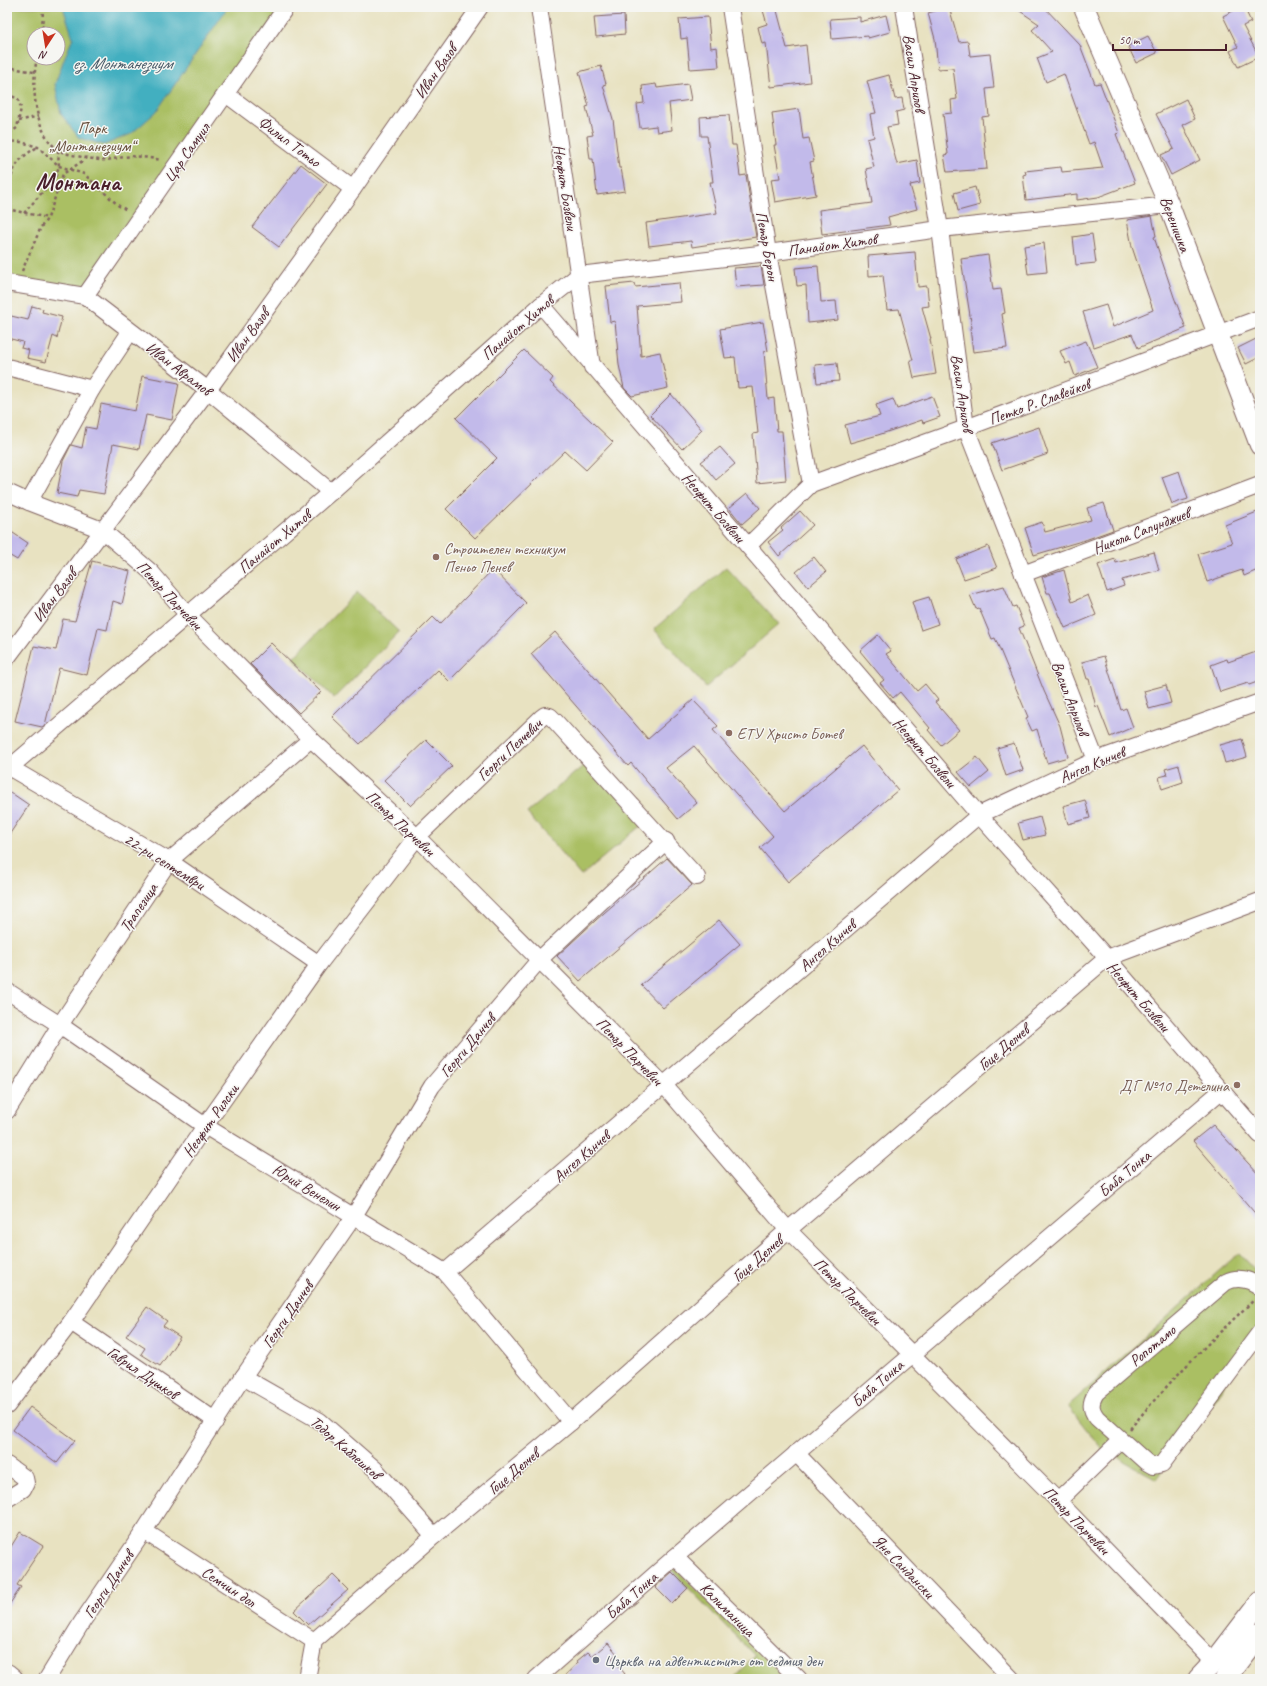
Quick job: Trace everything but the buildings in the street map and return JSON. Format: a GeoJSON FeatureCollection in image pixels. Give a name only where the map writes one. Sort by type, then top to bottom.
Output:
{"type":"FeatureCollection","features":[{"type":"Feature","properties":{"kind":"main road","name":"Веренишка"},"geometry":{"type":"LineString","coordinates":[[1084,7],[1169,205],[1260,445]]}},
{"type":"Feature","properties":{"kind":"main road"},"geometry":{"type":"LineString","coordinates":[[1198,1679],[1214,1662],[1260,1602]]}},
{"type":"Feature","properties":{"kind":"main road"},"geometry":{"type":"LineString","coordinates":[[1225,1679],[1260,1633]]}},
{"type":"Feature","properties":{"kind":"main road"},"geometry":{"type":"LineString","coordinates":[[7,1674],[13,1679]]}},
{"type":"Feature","properties":{"kind":"street","name":"Цар Самуил"},"geometry":{"type":"LineString","coordinates":[[85,296],[286,7]]}},
{"type":"Feature","properties":{"kind":"street","name":"Иван Вазов"},"geometry":{"type":"LineString","coordinates":[[7,658],[208,390],[353,189],[480,7]]}},
{"type":"Feature","properties":{"kind":"street","name":"Неофит Бозвели"},"geometry":{"type":"LineString","coordinates":[[539,7],[592,367]]}},
{"type":"Feature","properties":{"kind":"street","name":"Петър Берон"},"geometry":{"type":"LineString","coordinates":[[730,7],[768,253],[812,484]]}},
{"type":"Feature","properties":{"kind":"street","name":"Васил Априлов"},"geometry":{"type":"LineString","coordinates":[[904,7],[940,229],[966,428],[1096,760]]}},
{"type":"Feature","properties":{"kind":"street","name":"Филип Тотьо"},"geometry":{"type":"LineString","coordinates":[[226,94],[353,189]]}},
{"type":"Feature","properties":{"kind":"street","name":"Панайот Хитов"},"geometry":{"type":"LineString","coordinates":[[8,768],[331,492],[541,305],[579,275],[768,253],[940,229],[1169,205]]}},
{"type":"Feature","properties":{"kind":"street"},"geometry":{"type":"LineString","coordinates":[[11,284],[85,296]]}},
{"type":"Feature","properties":{"kind":"street","name":"Иван Аврамов"},"geometry":{"type":"LineString","coordinates":[[85,296],[130,332],[208,390],[331,492]]}},
{"type":"Feature","properties":{"kind":"street","name":"Неофит Бозвели"},"geometry":{"type":"LineString","coordinates":[[541,305],[592,367],[979,815],[1107,958],[1260,1136]]}},
{"type":"Feature","properties":{"kind":"street","name":"Петко Р. Славейков"},"geometry":{"type":"LineString","coordinates":[[748,546],[812,484],[1218,335],[1260,318]]}},
{"type":"Feature","properties":{"kind":"street"},"geometry":{"type":"LineString","coordinates":[[29,502],[92,390],[130,332]]}},
{"type":"Feature","properties":{"kind":"street"},"geometry":{"type":"LineString","coordinates":[[7,367],[92,390]]}},
{"type":"Feature","properties":{"kind":"street","name":"Никола Сапунджиев"},"geometry":{"type":"LineString","coordinates":[[1023,574],[1260,486]]}},
{"type":"Feature","properties":{"kind":"street","name":"Петър Парчевич"},"geometry":{"type":"LineString","coordinates":[[7,492],[102,530],[151,572],[188,614],[311,740],[417,837],[664,1085],[788,1230],[1058,1501],[1214,1662]]}},
{"type":"Feature","properties":{"kind":"street","name":"Ангел Кънчев"},"geometry":{"type":"LineString","coordinates":[[445,1272],[979,815],[1096,760],[1260,702]]}},
{"type":"Feature","properties":{"kind":"street","name":"Георги Пеячевич"},"geometry":{"type":"LineString","coordinates":[[417,837],[545,715],[550,716],[555,721],[666,841],[697,878]]}},
{"type":"Feature","properties":{"kind":"street","name":"Трапезица"},"geometry":{"type":"LineString","coordinates":[[7,1111],[60,1025],[169,861],[311,740]]}},
{"type":"Feature","properties":{"kind":"street","name":"22-ри септември"},"geometry":{"type":"LineString","coordinates":[[8,768],[169,861],[319,964]]}},
{"type":"Feature","properties":{"kind":"street","name":"Неофит Рилски"},"geometry":{"type":"LineString","coordinates":[[7,1406],[71,1322],[205,1126],[319,964],[417,837]]}},
{"type":"Feature","properties":{"kind":"street"},"geometry":{"type":"LineString","coordinates":[[540,959],[666,841]]}},
{"type":"Feature","properties":{"kind":"street","name":"Гоце Делчев"},"geometry":{"type":"LineString","coordinates":[[314,1641],[434,1536],[571,1422],[788,1230],[1107,958],[1260,901]]}},
{"type":"Feature","properties":{"kind":"street","name":"Георги Данчов"},"geometry":{"type":"LineString","coordinates":[[47,1679],[82,1622],[144,1531],[243,1377],[354,1216],[432,1086],[540,959]]}},
{"type":"Feature","properties":{"kind":"street","name":"Юрий Венелин"},"geometry":{"type":"LineString","coordinates":[[7,992],[60,1025],[205,1126],[445,1272],[571,1422]]}},
{"type":"Feature","properties":{"kind":"street","name":"Баба Тонка"},"geometry":{"type":"LineString","coordinates":[[536,1679],[674,1557],[1221,1091]]}},
{"type":"Feature","properties":{"kind":"street","name":"Ропотамо"},"geometry":{"type":"LineString","coordinates":[[1257,1293],[1245,1279],[1232,1279],[1226,1282],[1096,1393],[1091,1402],[1092,1412],[1121,1440],[1150,1464],[1158,1466],[1162,1464],[1260,1332]]}},
{"type":"Feature","properties":{"kind":"street","name":"Гаврил Душков"},"geometry":{"type":"LineString","coordinates":[[71,1322],[216,1421]]}},
{"type":"Feature","properties":{"kind":"street","name":"Тодор Каблешков"},"geometry":{"type":"LineString","coordinates":[[243,1377],[320,1421],[375,1469],[434,1536]]}},
{"type":"Feature","properties":{"kind":"street"},"geometry":{"type":"LineString","coordinates":[[1058,1501],[1121,1440]]}},
{"type":"Feature","properties":{"kind":"street","name":"Яне Сандански"},"geometry":{"type":"LineString","coordinates":[[796,1453],[1012,1679]]}},
{"type":"Feature","properties":{"kind":"street"},"geometry":{"type":"LineString","coordinates":[[7,1465],[24,1478],[26,1483],[23,1489],[7,1499]]}},
{"type":"Feature","properties":{"kind":"street","name":"Семчин дол"},"geometry":{"type":"LineString","coordinates":[[144,1531],[314,1641]]}},
{"type":"Feature","properties":{"kind":"street","name":"Калиманица"},"geometry":{"type":"LineString","coordinates":[[674,1557],[799,1679]]}},
{"type":"Feature","properties":{"kind":"street"},"geometry":{"type":"LineString","coordinates":[[307,1679],[314,1641]]}},
{"type":"Feature","properties":{"kind":"path"},"geometry":{"type":"LineString","coordinates":[[42,26],[43,7]]}},
{"type":"Feature","properties":{"kind":"path"},"geometry":{"type":"LineString","coordinates":[[24,213],[54,178],[58,166],[58,151],[44,133],[39,116],[34,72],[35,66]]}},
{"type":"Feature","properties":{"kind":"path"},"geometry":{"type":"LineString","coordinates":[[7,67],[34,72]]}},
{"type":"Feature","properties":{"kind":"path"},"geometry":{"type":"LineString","coordinates":[[7,94],[18,99],[21,108],[17,128],[7,135]]}},
{"type":"Feature","properties":{"kind":"path"},"geometry":{"type":"LineString","coordinates":[[19,121],[39,116]]}},
{"type":"Feature","properties":{"kind":"path"},"geometry":{"type":"LineString","coordinates":[[7,141],[21,142],[38,147],[58,166],[84,174],[120,206],[140,217]]}},
{"type":"Feature","properties":{"kind":"path"},"geometry":{"type":"LineString","coordinates":[[38,147],[25,154],[15,167],[11,175],[7,209],[48,218]]}},
{"type":"Feature","properties":{"kind":"path"},"geometry":{"type":"LineString","coordinates":[[58,151],[101,160],[142,157],[178,163]]}},
{"type":"Feature","properties":{"kind":"path"},"geometry":{"type":"LineString","coordinates":[[11,284],[41,227],[48,218],[63,174],[87,158]]}},
{"type":"Feature","properties":{"kind":"path"},"geometry":{"type":"LineString","coordinates":[[1121,1440],[1151,1403],[1195,1355],[1257,1293]]}},
{"type":"Feature","properties":{"kind":"green space","name":"Парк „Монтанезиум“"},"geometry":{"type":"Polygon","coordinates":[[[7,7],[285,7],[85,296],[7,283],[7,7]]]}},
{"type":"Feature","properties":{"kind":"green space"},"geometry":{"type":"Polygon","coordinates":[[[726,567],[779,624],[706,687],[654,629],[726,567]]]}},
{"type":"Feature","properties":{"kind":"green space"},"geometry":{"type":"Polygon","coordinates":[[[357,592],[399,632],[334,698],[293,658],[357,592]]]}},
{"type":"Feature","properties":{"kind":"green space"},"geometry":{"type":"Polygon","coordinates":[[[589,761],[644,823],[581,876],[527,813],[589,761]]]}},
{"type":"Feature","properties":{"kind":"green space"},"geometry":{"type":"Polygon","coordinates":[[[1239,1253],[1260,1275],[1260,1336],[1157,1479],[1102,1449],[1068,1406],[1239,1253]]]}},
{"type":"Feature","properties":{"kind":"green space"},"geometry":{"type":"Polygon","coordinates":[[[672,1565],[786,1679],[733,1679],[755,1656],[669,1568],[672,1565]]]}},
{"type":"Feature","properties":{"kind":"water","name":"ез. Монтанезиум"},"geometry":{"type":"Polygon","coordinates":[[[63,7],[228,7],[156,112],[131,134],[104,145],[79,138],[61,114],[55,84],[61,66],[66,66],[66,54],[73,38],[63,7]]]}},
{"type":"Feature","properties":{"kind":"place","name":"Строителен техникум Пеньо Пенев"},"geometry":{"type":"Point","coordinates":[436,557]}},
{"type":"Feature","properties":{"kind":"place","name":"ЕТУ Христо Ботев"},"geometry":{"type":"Point","coordinates":[729,733]}},
{"type":"Feature","properties":{"kind":"place","name":"ДГ №10 Детелина"},"geometry":{"type":"Point","coordinates":[1237,1085]}},
{"type":"Feature","properties":{"kind":"place","name":"Църква на адвентистите от седмия ден"},"geometry":{"type":"Point","coordinates":[596,1660]}},
{"type":"Feature","properties":{"kind":"district","name":"Монтана"},"geometry":{"type":"Point","coordinates":[78,182]}}]}
